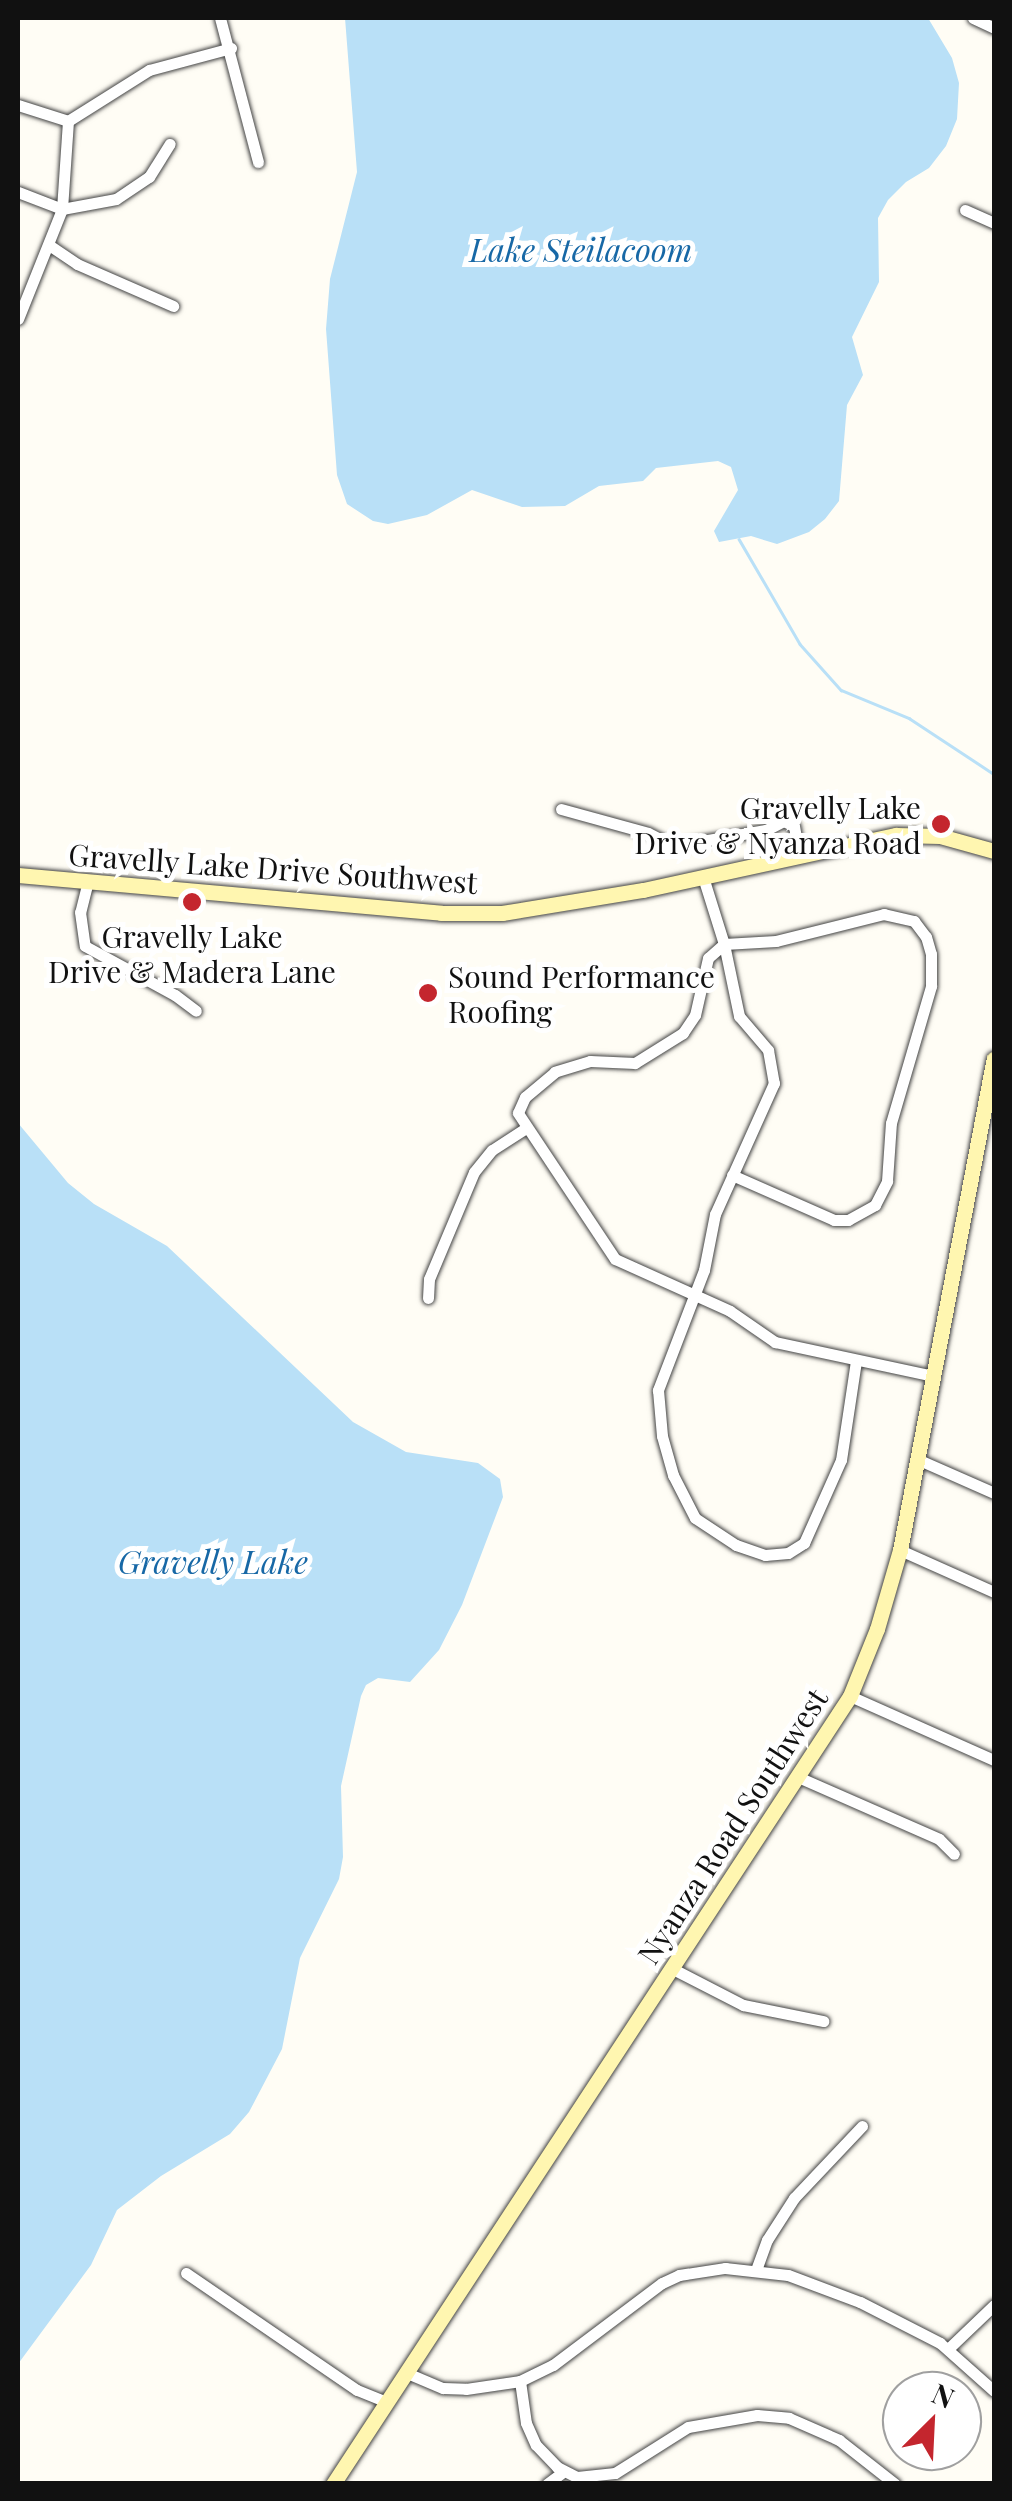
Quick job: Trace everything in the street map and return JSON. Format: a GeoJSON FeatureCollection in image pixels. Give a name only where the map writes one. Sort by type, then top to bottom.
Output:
{"type":"FeatureCollection","features":[{"type":"Feature","properties":{"kind":"street"},"geometry":{"type":"LineString","coordinates":[[220,18],[258,162]]}},
{"type":"Feature","properties":{"kind":"street"},"geometry":{"type":"LineString","coordinates":[[973,18],[994,28]]}},
{"type":"Feature","properties":{"kind":"street"},"geometry":{"type":"LineString","coordinates":[[68,122],[149,70],[231,48]]}},
{"type":"Feature","properties":{"kind":"street"},"geometry":{"type":"LineString","coordinates":[[18,105],[68,122]]}},
{"type":"Feature","properties":{"kind":"street"},"geometry":{"type":"LineString","coordinates":[[18,319],[62,209],[68,122]]}},
{"type":"Feature","properties":{"kind":"street"},"geometry":{"type":"LineString","coordinates":[[18,192],[62,209],[80,209],[130,192],[149,177],[170,144]]}},
{"type":"Feature","properties":{"kind":"street"},"geometry":{"type":"LineString","coordinates":[[966,210],[994,224]]}},
{"type":"Feature","properties":{"kind":"street"},"geometry":{"type":"LineString","coordinates":[[49,245],[77,264],[173,306]]}},
{"type":"Feature","properties":{"kind":"street"},"geometry":{"type":"LineString","coordinates":[[561,810],[648,834],[673,846],[766,830],[784,821],[794,826],[800,854]]}},
{"type":"Feature","properties":{"kind":"street","name":"Gravelly Lake Drive Southwest"},"geometry":{"type":"LineString","coordinates":[[18,876],[442,912],[502,912],[557,907],[906,834],[940,836],[994,851]]}},
{"type":"Feature","properties":{"kind":"street"},"geometry":{"type":"LineString","coordinates":[[703,877],[724,944],[739,1016],[768,1050],[774,1083],[712,1221],[695,1297],[658,1390],[662,1436],[672,1475],[691,1513],[710,1530],[750,1551],[784,1554],[799,1548],[814,1528],[838,1470],[856,1361]]}},
{"type":"Feature","properties":{"kind":"street"},"geometry":{"type":"LineString","coordinates":[[88,881],[80,912],[85,946],[176,995],[196,1011]]}},
{"type":"Feature","properties":{"kind":"street"},"geometry":{"type":"LineString","coordinates":[[732,1174],[834,1220],[848,1220],[875,1205],[887,1181],[891,1124],[922,1028],[932,964],[926,937],[914,921],[898,915],[873,916],[776,941],[724,944],[708,958],[694,1015],[683,1033],[635,1063],[590,1061],[555,1072],[519,1106],[518,1118],[615,1259],[730,1311],[774,1342],[933,1376]]}},
{"type":"Feature","properties":{"kind":"street","name":"Nyanza Road Southwest"},"geometry":{"type":"LineString","coordinates":[[333,2484],[850,1696],[877,1629],[900,1550],[994,1059]]}},
{"type":"Feature","properties":{"kind":"street"},"geometry":{"type":"LineString","coordinates":[[428,1298],[428,1279],[474,1172],[492,1150],[524,1129]]}},
{"type":"Feature","properties":{"kind":"street"},"geometry":{"type":"LineString","coordinates":[[917,1459],[994,1493]]}},
{"type":"Feature","properties":{"kind":"street"},"geometry":{"type":"LineString","coordinates":[[900,1550],[994,1592]]}},
{"type":"Feature","properties":{"kind":"street"},"geometry":{"type":"LineString","coordinates":[[850,1696],[994,1760]]}},
{"type":"Feature","properties":{"kind":"street"},"geometry":{"type":"LineString","coordinates":[[798,1778],[939,1838],[954,1854]]}},
{"type":"Feature","properties":{"kind":"street"},"geometry":{"type":"LineString","coordinates":[[672,1969],[742,2005],[822,2021]]}},
{"type":"Feature","properties":{"kind":"street"},"geometry":{"type":"LineString","coordinates":[[756,2270],[767,2240],[794,2198],[862,2126]]}},
{"type":"Feature","properties":{"kind":"street"},"geometry":{"type":"LineString","coordinates":[[407,2372],[442,2388],[520,2380],[553,2365],[647,2292],[679,2275],[704,2269],[756,2270],[832,2290],[948,2349],[994,2392]]}},
{"type":"Feature","properties":{"kind":"street"},"geometry":{"type":"LineString","coordinates":[[186,2273],[357,2390],[386,2402]]}},
{"type":"Feature","properties":{"kind":"street"},"geometry":{"type":"LineString","coordinates":[[948,2349],[994,2305]]}},
{"type":"Feature","properties":{"kind":"street"},"geometry":{"type":"LineString","coordinates":[[520,2380],[529,2430],[541,2452],[577,2477],[607,2476],[688,2427],[728,2417],[769,2415],[796,2420],[839,2440],[895,2484]]}},
{"type":"Feature","properties":{"kind":"street"},"geometry":{"type":"LineString","coordinates":[[546,2484],[564,2471]]}},
{"type":"Feature","properties":{"kind":"water","name":"Lake Steilacoom"},"geometry":{"type":"Polygon","coordinates":[[[345,18],[928,18],[952,58],[959,83],[957,119],[946,146],[929,168],[906,182],[888,200],[878,218],[879,282],[852,337],[863,375],[847,405],[839,501],[825,519],[809,532],[777,544],[751,536],[719,542],[714,531],[738,490],[731,467],[718,461],[656,468],[643,481],[599,486],[565,506],[522,507],[472,490],[427,515],[388,524],[373,521],[347,504],[337,475],[326,329],[330,279],[357,172],[345,18]]]}},
{"type":"Feature","properties":{"kind":"water","name":"Gravelly Lake"},"geometry":{"type":"Polygon","coordinates":[[[18,1123],[68,1183],[94,1204],[167,1246],[353,1422],[406,1452],[478,1463],[500,1479],[503,1497],[462,1605],[439,1650],[410,1682],[378,1678],[366,1685],[361,1696],[341,1786],[343,1857],[339,1879],[300,1958],[282,2049],[249,2112],[230,2134],[161,2176],[117,2210],[91,2265],[18,2364],[18,1123]]]}},
{"type":"Feature","properties":{"kind":"waterway"},"geometry":{"type":"LineString","coordinates":[[739,539],[800,644],[841,690],[909,718],[994,774]]}},
{"type":"Feature","properties":{"kind":"place","name":"Gravelly Lake Drive & Nyanza Road"},"geometry":{"type":"Point","coordinates":[941,824]}},
{"type":"Feature","properties":{"kind":"place","name":"Gravelly Lake Drive & Madera Lane"},"geometry":{"type":"Point","coordinates":[192,902]}},
{"type":"Feature","properties":{"kind":"place","name":"Sound Performance Roofing"},"geometry":{"type":"Point","coordinates":[428,993]}}]}
